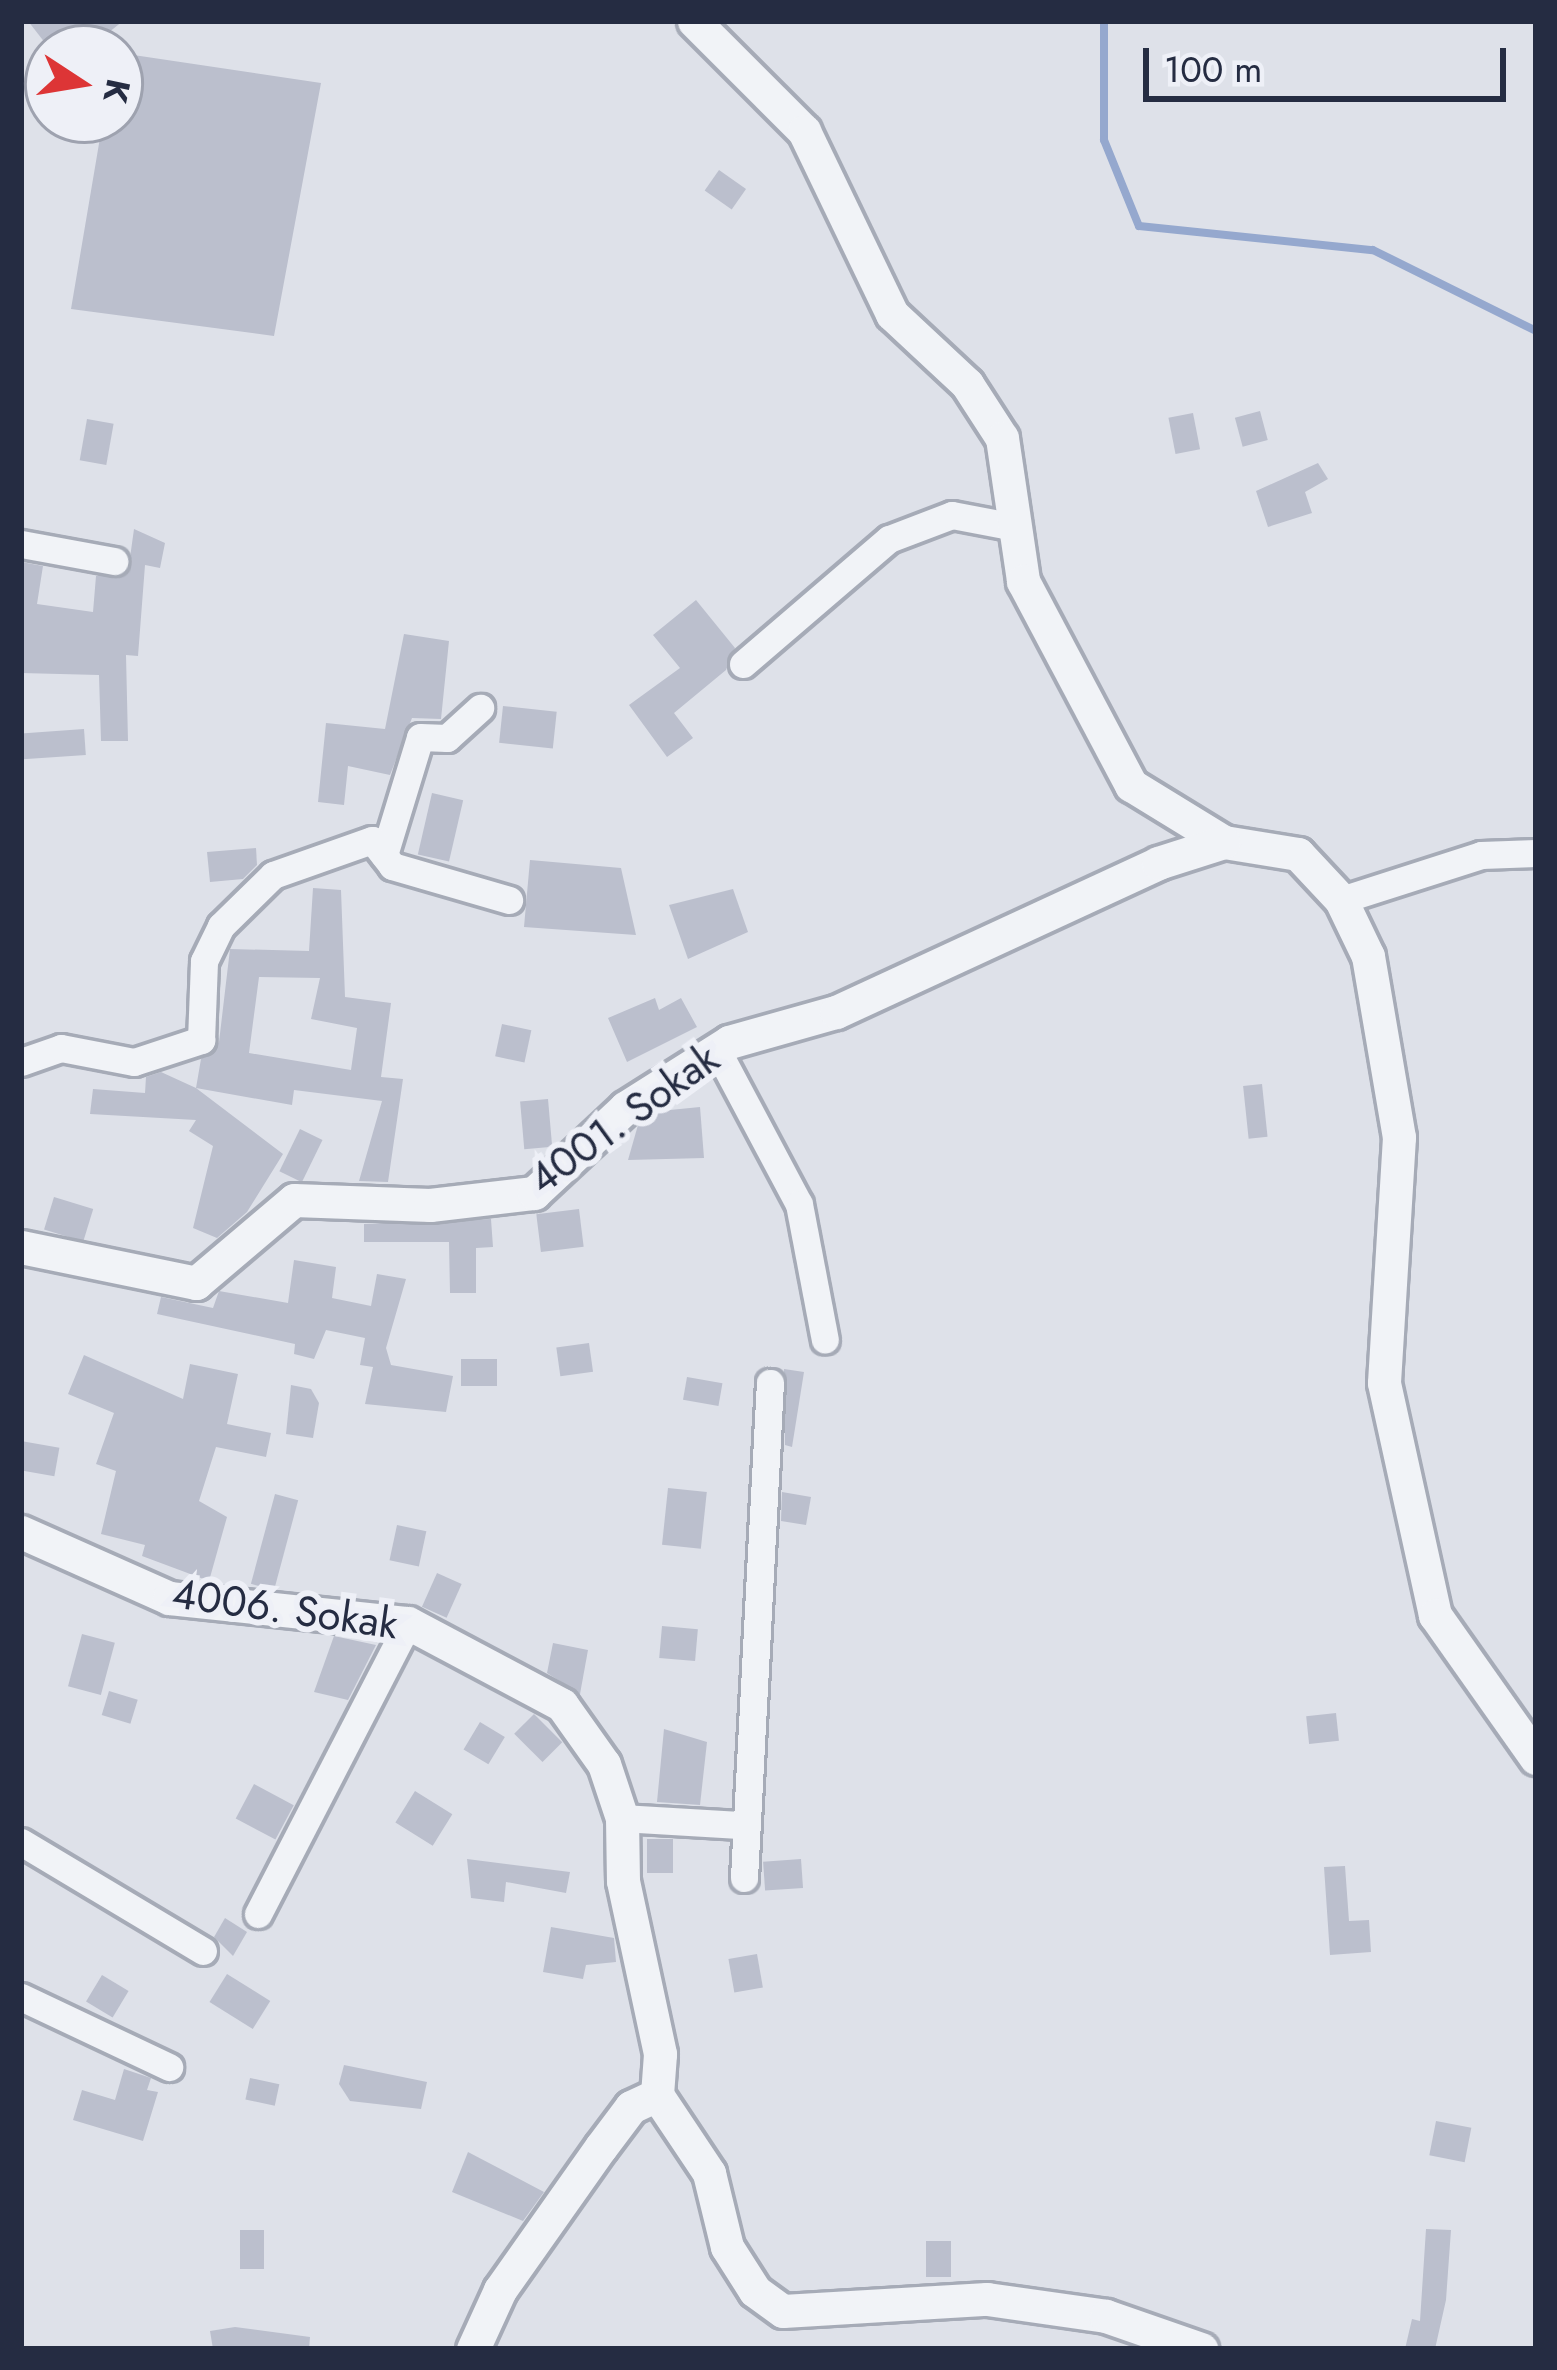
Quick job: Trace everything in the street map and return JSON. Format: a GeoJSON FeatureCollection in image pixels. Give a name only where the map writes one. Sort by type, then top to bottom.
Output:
{"type":"FeatureCollection","features":[{"type":"Feature","properties":{"kind":"street"},"geometry":{"type":"LineString","coordinates":[[694,21],[804,131],[892,314],[967,384],[1002,438],[1023,581],[1131,784],[1224,842],[1298,854],[1342,900],[1368,956],[1399,1137],[1384,1384],[1435,1615],[1536,1758]]}},
{"type":"Feature","properties":{"kind":"street"},"geometry":{"type":"LineString","coordinates":[[743,664],[889,539],[952,515],[1015,527]]}},
{"type":"Feature","properties":{"kind":"street"},"geometry":{"type":"LineString","coordinates":[[21,544],[114,561]]}},
{"type":"Feature","properties":{"kind":"street"},"geometry":{"type":"LineString","coordinates":[[384,855],[420,737],[447,739],[480,708]]}},
{"type":"Feature","properties":{"kind":"street"},"geometry":{"type":"LineString","coordinates":[[21,1062],[61,1048],[134,1063],[201,1040],[204,962],[220,926],[273,875],[372,840],[392,866],[509,900]]}},
{"type":"Feature","properties":{"kind":"street","name":"4001. Sokak"},"geometry":{"type":"LineString","coordinates":[[21,1246],[196,1283],[220,1272],[294,1200],[430,1205],[534,1193],[625,1108],[717,1050],[836,1012],[1158,863],[1224,842]]}},
{"type":"Feature","properties":{"kind":"street"},"geometry":{"type":"LineString","coordinates":[[1342,900],[1481,855],[1536,853]]}},
{"type":"Feature","properties":{"kind":"street"},"geometry":{"type":"LineString","coordinates":[[717,1050],[799,1204],[826,1340]]}},
{"type":"Feature","properties":{"kind":"street"},"geometry":{"type":"LineString","coordinates":[[744,1878],[739,1825],[770,1383]]}},
{"type":"Feature","properties":{"kind":"street","name":"4006. Sokak"},"geometry":{"type":"LineString","coordinates":[[21,1532],[169,1598],[408,1623],[562,1705],[604,1764],[622,1818],[623,1881],[661,2054],[657,2095]]}},
{"type":"Feature","properties":{"kind":"street"},"geometry":{"type":"LineString","coordinates":[[258,1914],[408,1623]]}},
{"type":"Feature","properties":{"kind":"street"},"geometry":{"type":"LineString","coordinates":[[622,1818],[739,1825]]}},
{"type":"Feature","properties":{"kind":"street"},"geometry":{"type":"LineString","coordinates":[[21,1842],[202,1951]]}},
{"type":"Feature","properties":{"kind":"street"},"geometry":{"type":"LineString","coordinates":[[21,1997],[169,2067]]}},
{"type":"Feature","properties":{"kind":"street"},"geometry":{"type":"LineString","coordinates":[[473,2349],[500,2290],[601,2147],[631,2107],[657,2095],[709,2173],[727,2247],[755,2291],[783,2311],[987,2300],[1106,2316],[1201,2349]]}},
{"type":"Feature","properties":{"kind":"building"},"geometry":{"type":"Polygon","coordinates":[[[28,21],[123,21],[119,24],[28,21]]]}},
{"type":"Feature","properties":{"kind":"building"},"geometry":{"type":"Polygon","coordinates":[[[144,57],[321,83],[274,336],[71,309],[99,144],[144,144],[144,57]]]}},
{"type":"Feature","properties":{"kind":"building"},"geometry":{"type":"Polygon","coordinates":[[[719,170],[746,189],[732,209],[705,190],[719,170]]]}},
{"type":"Feature","properties":{"kind":"building"},"geometry":{"type":"Polygon","coordinates":[[[1260,411],[1268,440],[1243,447],[1235,418],[1260,411]]]}},
{"type":"Feature","properties":{"kind":"building"},"geometry":{"type":"Polygon","coordinates":[[[1193,413],[1200,449],[1176,454],[1168,418],[1193,413]]]}},
{"type":"Feature","properties":{"kind":"building"},"geometry":{"type":"Polygon","coordinates":[[[87,419],[114,424],[106,465],[80,460],[87,419]]]}},
{"type":"Feature","properties":{"kind":"building"},"geometry":{"type":"Polygon","coordinates":[[[1318,463],[1328,479],[1305,492],[1312,513],[1268,527],[1256,491],[1318,463]]]}},
{"type":"Feature","properties":{"kind":"building"},"geometry":{"type":"Polygon","coordinates":[[[134,529],[165,543],[160,568],[145,565],[138,656],[126,655],[128,741],[101,741],[99,675],[21,673],[21,562],[43,566],[37,604],[93,612],[96,576],[128,572],[134,529]]]}},
{"type":"Feature","properties":{"kind":"building"},"geometry":{"type":"Polygon","coordinates":[[[696,600],[735,648],[726,670],[674,713],[693,738],[667,757],[629,705],[680,668],[653,635],[696,600]]]}},
{"type":"Feature","properties":{"kind":"building"},"geometry":{"type":"Polygon","coordinates":[[[404,634],[449,641],[441,719],[412,718],[390,775],[348,766],[344,805],[318,802],[326,723],[385,729],[404,634]]]}},
{"type":"Feature","properties":{"kind":"building"},"geometry":{"type":"Polygon","coordinates":[[[503,706],[557,712],[553,748],[499,743],[503,706]]]}},
{"type":"Feature","properties":{"kind":"building"},"geometry":{"type":"Polygon","coordinates":[[[84,729],[86,755],[23,759],[21,733],[84,729]]]}},
{"type":"Feature","properties":{"kind":"building"},"geometry":{"type":"Polygon","coordinates":[[[432,793],[463,800],[449,862],[418,854],[432,793]]]}},
{"type":"Feature","properties":{"kind":"building"},"geometry":{"type":"Polygon","coordinates":[[[256,848],[257,865],[243,879],[210,882],[207,852],[256,848]]]}},
{"type":"Feature","properties":{"kind":"building"},"geometry":{"type":"Polygon","coordinates":[[[530,860],[621,868],[636,935],[524,927],[530,860]]]}},
{"type":"Feature","properties":{"kind":"building"},"geometry":{"type":"Polygon","coordinates":[[[313,888],[341,890],[345,997],[391,1003],[381,1077],[403,1079],[388,1182],[359,1181],[382,1101],[294,1090],[292,1105],[196,1088],[201,1059],[219,1042],[230,949],[309,951],[313,888]],[[259,977],[249,1053],[351,1070],[357,1028],[311,1019],[320,978],[259,977]]]}},
{"type":"Feature","properties":{"kind":"building"},"geometry":{"type":"Polygon","coordinates":[[[733,889],[748,932],[688,959],[669,905],[733,889]]]}},
{"type":"Feature","properties":{"kind":"building"},"geometry":{"type":"Polygon","coordinates":[[[655,998],[659,1010],[681,998],[697,1027],[627,1062],[608,1018],[655,998]]]}},
{"type":"Feature","properties":{"kind":"building"},"geometry":{"type":"Polygon","coordinates":[[[502,1024],[531,1030],[524,1063],[495,1056],[502,1024]]]}},
{"type":"Feature","properties":{"kind":"building"},"geometry":{"type":"Polygon","coordinates":[[[161,1072],[196,1088],[283,1154],[247,1212],[217,1238],[193,1228],[213,1146],[189,1131],[196,1120],[90,1114],[93,1089],[145,1093],[146,1077],[161,1072]]]}},
{"type":"Feature","properties":{"kind":"building"},"geometry":{"type":"Polygon","coordinates":[[[1262,1084],[1268,1137],[1249,1139],[1243,1086],[1262,1084]]]}},
{"type":"Feature","properties":{"kind":"building"},"geometry":{"type":"Polygon","coordinates":[[[548,1099],[552,1147],[524,1149],[520,1101],[548,1099]]]}},
{"type":"Feature","properties":{"kind":"building"},"geometry":{"type":"Polygon","coordinates":[[[700,1107],[704,1158],[628,1160],[638,1125],[660,1111],[700,1107]]]}},
{"type":"Feature","properties":{"kind":"building"},"geometry":{"type":"Polygon","coordinates":[[[300,1129],[322,1140],[302,1182],[279,1171],[300,1129]]]}},
{"type":"Feature","properties":{"kind":"building"},"geometry":{"type":"Polygon","coordinates":[[[54,1197],[93,1209],[83,1242],[44,1230],[54,1197]]]}},
{"type":"Feature","properties":{"kind":"building"},"geometry":{"type":"Polygon","coordinates":[[[579,1209],[584,1247],[541,1252],[536,1214],[579,1209]]]}},
{"type":"Feature","properties":{"kind":"building"},"geometry":{"type":"Polygon","coordinates":[[[491,1219],[493,1247],[476,1248],[476,1293],[450,1293],[449,1242],[364,1242],[364,1224],[491,1219]]]}},
{"type":"Feature","properties":{"kind":"building"},"geometry":{"type":"Polygon","coordinates":[[[294,1260],[336,1267],[332,1298],[371,1306],[377,1274],[406,1279],[386,1348],[391,1365],[453,1376],[446,1412],[365,1404],[373,1367],[360,1365],[365,1338],[326,1330],[314,1359],[294,1354],[295,1344],[157,1314],[161,1297],[213,1308],[219,1291],[288,1303],[294,1260]]]}},
{"type":"Feature","properties":{"kind":"building"},"geometry":{"type":"Polygon","coordinates":[[[589,1343],[593,1372],[560,1376],[556,1348],[589,1343]]]}},
{"type":"Feature","properties":{"kind":"building"},"geometry":{"type":"Polygon","coordinates":[[[84,1355],[183,1399],[190,1364],[238,1374],[227,1424],[271,1433],[266,1457],[216,1447],[199,1501],[227,1517],[209,1581],[142,1556],[145,1545],[101,1534],[116,1471],[96,1464],[114,1413],[68,1394],[84,1355]]]}},
{"type":"Feature","properties":{"kind":"building"},"geometry":{"type":"Polygon","coordinates":[[[461,1359],[497,1359],[497,1386],[461,1386],[461,1359]]]}},
{"type":"Feature","properties":{"kind":"building"},"geometry":{"type":"Polygon","coordinates":[[[784,1369],[804,1372],[792,1447],[785,1445],[784,1369]]]}},
{"type":"Feature","properties":{"kind":"building"},"geometry":{"type":"Polygon","coordinates":[[[687,1377],[722,1383],[718,1406],[683,1400],[687,1377]]]}},
{"type":"Feature","properties":{"kind":"building"},"geometry":{"type":"Polygon","coordinates":[[[291,1385],[311,1389],[319,1403],[313,1438],[286,1434],[291,1385]]]}},
{"type":"Feature","properties":{"kind":"building"},"geometry":{"type":"Polygon","coordinates":[[[21,1441],[59,1448],[54,1476],[21,1470],[21,1441]]]}},
{"type":"Feature","properties":{"kind":"building"},"geometry":{"type":"Polygon","coordinates":[[[668,1488],[707,1492],[701,1549],[662,1545],[668,1488]]]}},
{"type":"Feature","properties":{"kind":"building"},"geometry":{"type":"Polygon","coordinates":[[[782,1492],[811,1497],[806,1525],[781,1521],[782,1492]]]}},
{"type":"Feature","properties":{"kind":"building"},"geometry":{"type":"Polygon","coordinates":[[[275,1494],[298,1500],[274,1590],[251,1584],[275,1494]]]}},
{"type":"Feature","properties":{"kind":"building"},"geometry":{"type":"Polygon","coordinates":[[[397,1525],[426,1531],[419,1566],[390,1560],[397,1525]]]}},
{"type":"Feature","properties":{"kind":"building"},"geometry":{"type":"Polygon","coordinates":[[[437,1573],[462,1584],[447,1618],[422,1607],[437,1573]]]}},
{"type":"Feature","properties":{"kind":"building"},"geometry":{"type":"Polygon","coordinates":[[[662,1626],[698,1629],[695,1661],[659,1658],[662,1626]]]}},
{"type":"Feature","properties":{"kind":"building"},"geometry":{"type":"Polygon","coordinates":[[[82,1634],[115,1643],[101,1695],[68,1686],[82,1634]]]}},
{"type":"Feature","properties":{"kind":"building"},"geometry":{"type":"Polygon","coordinates":[[[334,1636],[376,1645],[348,1700],[314,1692],[334,1636]]]}},
{"type":"Feature","properties":{"kind":"building"},"geometry":{"type":"Polygon","coordinates":[[[553,1643],[588,1650],[580,1694],[547,1673],[553,1643]]]}},
{"type":"Feature","properties":{"kind":"building"},"geometry":{"type":"Polygon","coordinates":[[[109,1691],[138,1700],[130,1724],[102,1715],[109,1691]]]}},
{"type":"Feature","properties":{"kind":"building"},"geometry":{"type":"Polygon","coordinates":[[[1336,1713],[1339,1741],[1309,1744],[1306,1716],[1336,1713]]]}},
{"type":"Feature","properties":{"kind":"building"},"geometry":{"type":"Polygon","coordinates":[[[534,1714],[562,1742],[542,1762],[514,1734],[534,1714]]]}},
{"type":"Feature","properties":{"kind":"building"},"geometry":{"type":"Polygon","coordinates":[[[480,1722],[505,1737],[488,1764],[464,1749],[480,1722]]]}},
{"type":"Feature","properties":{"kind":"building"},"geometry":{"type":"Polygon","coordinates":[[[664,1729],[707,1742],[700,1805],[657,1802],[664,1729]]]}},
{"type":"Feature","properties":{"kind":"building"},"geometry":{"type":"Polygon","coordinates":[[[254,1784],[294,1805],[275,1840],[236,1818],[254,1784]]]}},
{"type":"Feature","properties":{"kind":"building"},"geometry":{"type":"Polygon","coordinates":[[[415,1791],[452,1814],[433,1846],[395,1822],[415,1791]]]}},
{"type":"Feature","properties":{"kind":"building"},"geometry":{"type":"Polygon","coordinates":[[[647,1839],[673,1839],[673,1873],[647,1873],[647,1839]]]}},
{"type":"Feature","properties":{"kind":"building"},"geometry":{"type":"Polygon","coordinates":[[[467,1859],[570,1872],[566,1893],[506,1882],[504,1902],[471,1898],[467,1859]]]}},
{"type":"Feature","properties":{"kind":"building"},"geometry":{"type":"Polygon","coordinates":[[[801,1859],[803,1888],[765,1891],[763,1862],[801,1859]]]}},
{"type":"Feature","properties":{"kind":"building"},"geometry":{"type":"Polygon","coordinates":[[[1345,1866],[1349,1921],[1369,1920],[1371,1952],[1330,1955],[1324,1867],[1345,1866]]]}},
{"type":"Feature","properties":{"kind":"building"},"geometry":{"type":"Polygon","coordinates":[[[225,1918],[247,1932],[233,1956],[214,1937],[225,1918]]]}},
{"type":"Feature","properties":{"kind":"building"},"geometry":{"type":"Polygon","coordinates":[[[551,1927],[614,1938],[616,1962],[586,1965],[583,1979],[543,1972],[551,1927]]]}},
{"type":"Feature","properties":{"kind":"building"},"geometry":{"type":"Polygon","coordinates":[[[757,1954],[763,1987],[734,1993],[728,1959],[757,1954]]]}},
{"type":"Feature","properties":{"kind":"building"},"geometry":{"type":"Polygon","coordinates":[[[227,1974],[270,2001],[253,2029],[210,2002],[227,1974]]]}},
{"type":"Feature","properties":{"kind":"building"},"geometry":{"type":"Polygon","coordinates":[[[102,1975],[129,1991],[113,2018],[86,2002],[102,1975]]]}},
{"type":"Feature","properties":{"kind":"building"},"geometry":{"type":"Polygon","coordinates":[[[344,2065],[427,2082],[421,2109],[350,2101],[339,2084],[344,2065]]]}},
{"type":"Feature","properties":{"kind":"building"},"geometry":{"type":"Polygon","coordinates":[[[124,2069],[151,2078],[147,2090],[158,2092],[143,2141],[73,2120],[82,2090],[115,2100],[124,2069]]]}},
{"type":"Feature","properties":{"kind":"building"},"geometry":{"type":"Polygon","coordinates":[[[250,2078],[279,2084],[275,2106],[245,2100],[250,2078]]]}},
{"type":"Feature","properties":{"kind":"building"},"geometry":{"type":"Polygon","coordinates":[[[1436,2121],[1471,2128],[1465,2162],[1429,2155],[1436,2121]]]}},
{"type":"Feature","properties":{"kind":"building"},"geometry":{"type":"Polygon","coordinates":[[[468,2152],[544,2192],[523,2221],[452,2192],[468,2152]]]}},
{"type":"Feature","properties":{"kind":"building"},"geometry":{"type":"Polygon","coordinates":[[[1426,2229],[1451,2230],[1446,2300],[1435,2349],[1405,2349],[1412,2319],[1420,2321],[1426,2229]]]}},
{"type":"Feature","properties":{"kind":"building"},"geometry":{"type":"Polygon","coordinates":[[[240,2230],[264,2230],[264,2269],[240,2269],[240,2230]]]}},
{"type":"Feature","properties":{"kind":"building"},"geometry":{"type":"Polygon","coordinates":[[[926,2241],[951,2241],[951,2277],[926,2277],[926,2241]]]}},
{"type":"Feature","properties":{"kind":"building"},"geometry":{"type":"Polygon","coordinates":[[[235,2327],[310,2337],[309,2349],[213,2349],[210,2331],[235,2327]]]}},
{"type":"Feature","properties":{"kind":"waterway"},"geometry":{"type":"LineString","coordinates":[[1104,21],[1104,140],[1139,226],[1373,250],[1536,331]]}}]}
